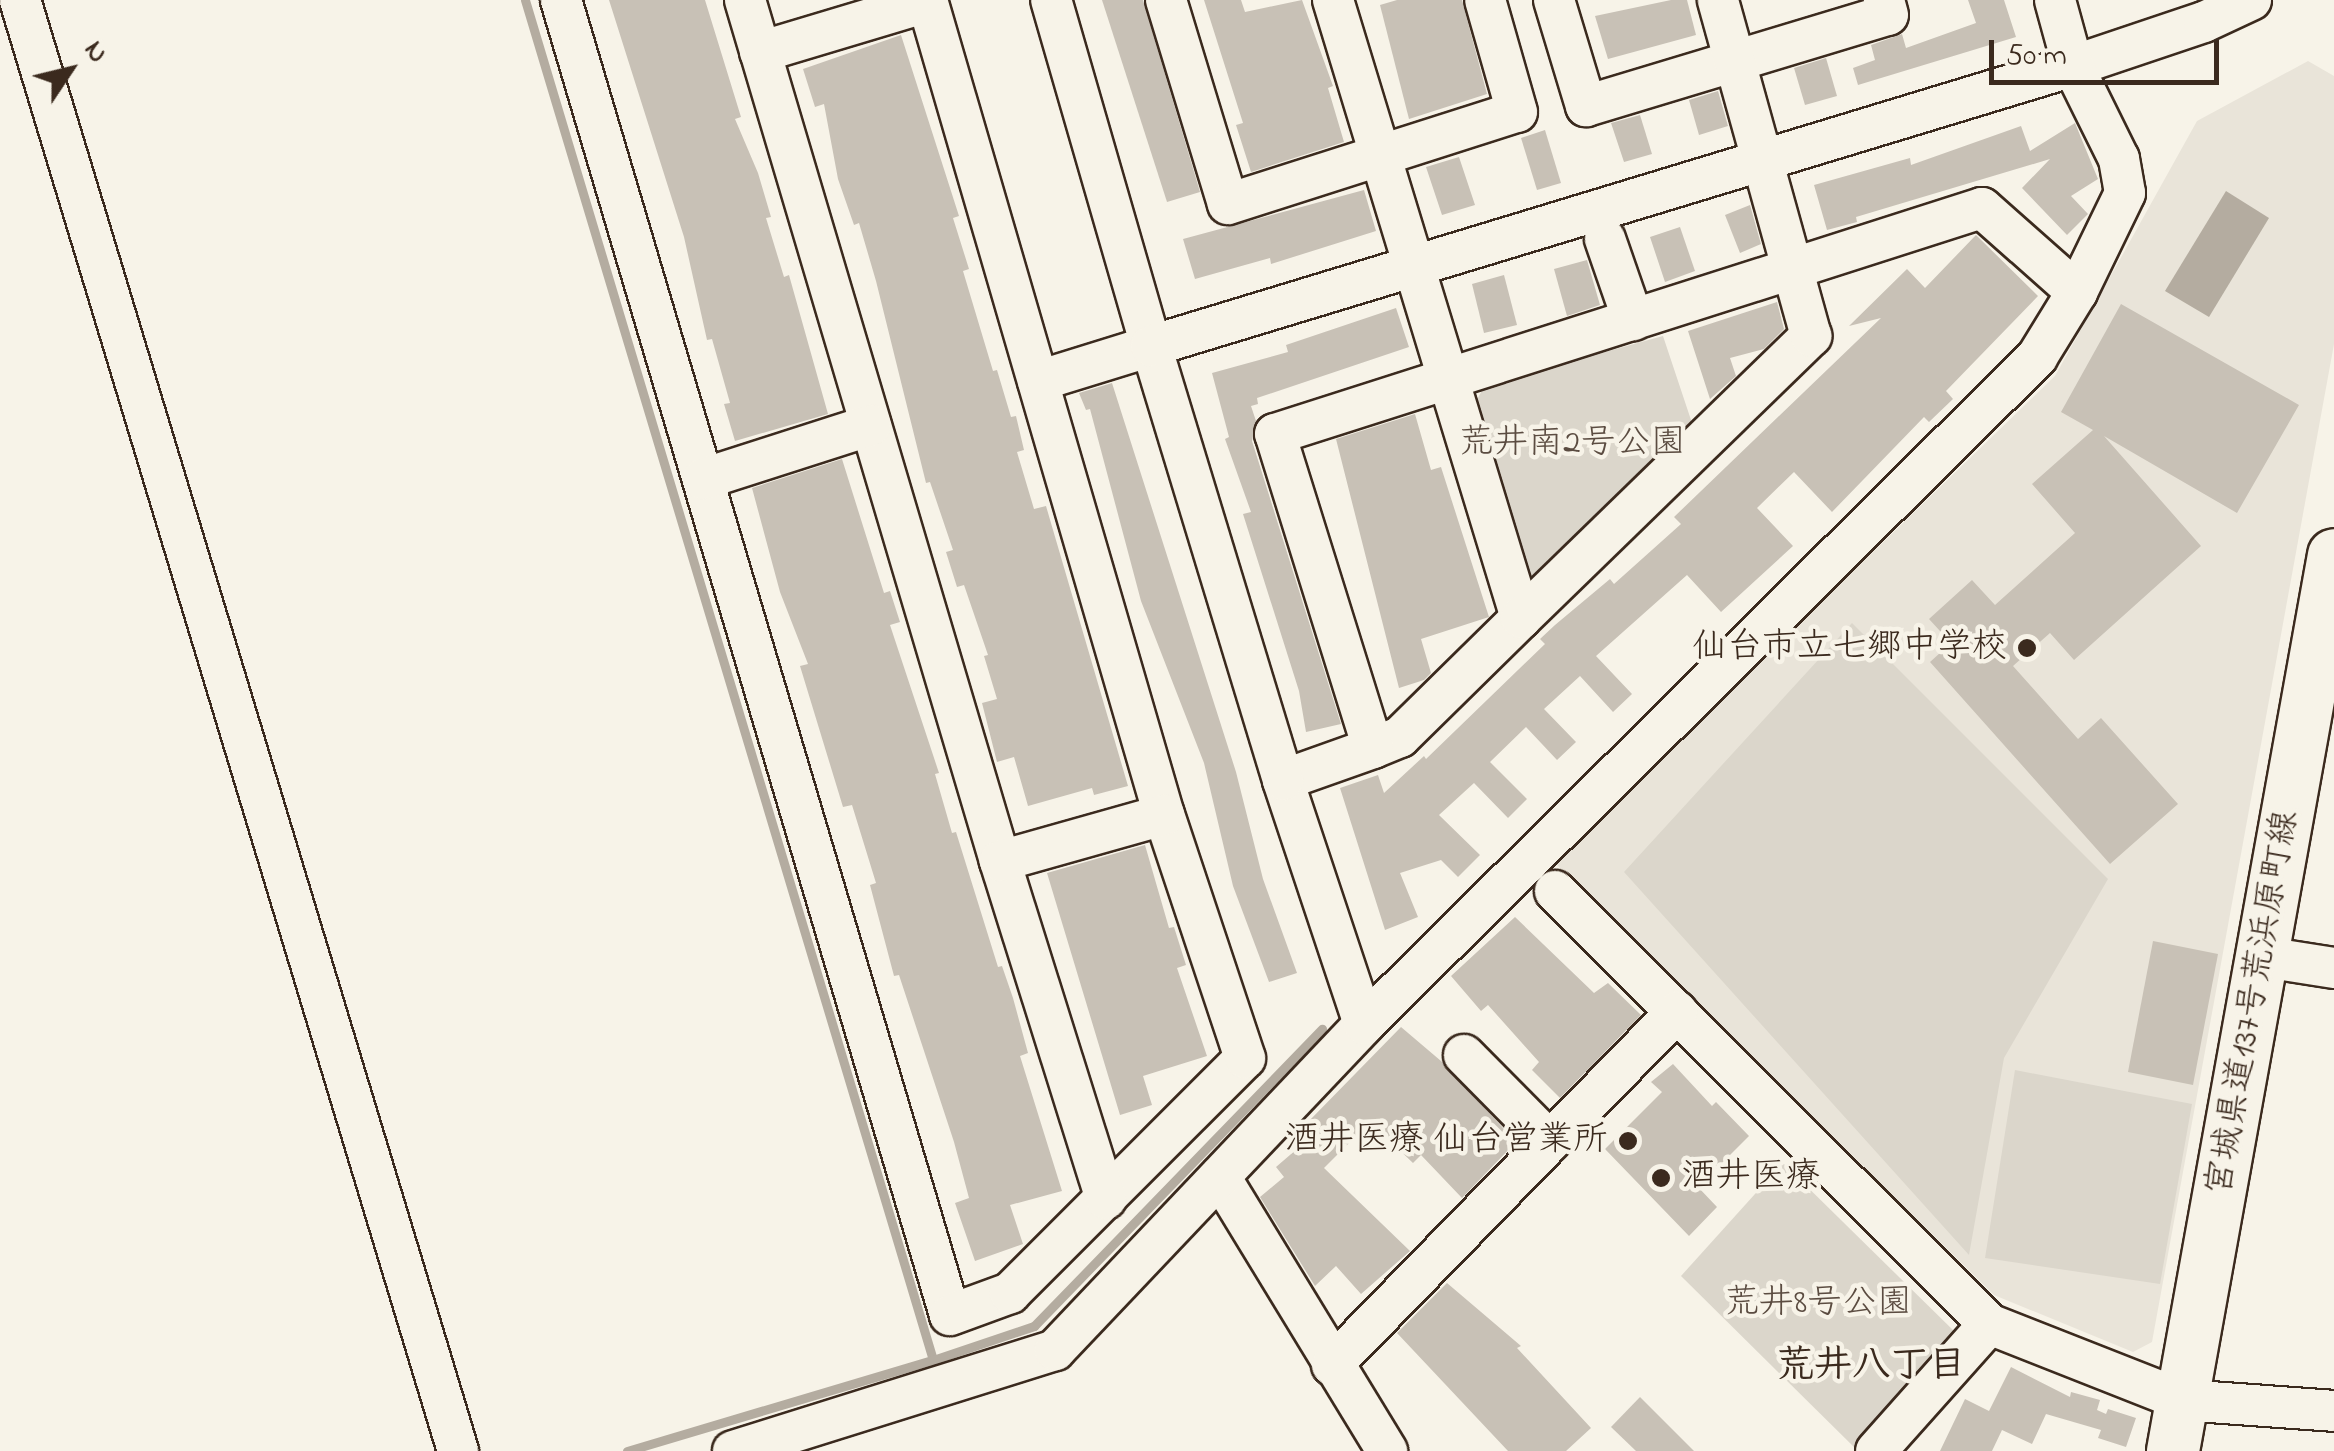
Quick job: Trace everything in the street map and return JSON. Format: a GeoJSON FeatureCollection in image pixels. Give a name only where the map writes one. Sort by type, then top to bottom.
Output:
{"type":"FeatureCollection","features":[{"type":"Feature","properties":{"kind":"main road","name":"宮城県道137号荒浜原町線"},"geometry":{"type":"LineString","coordinates":[[2173,1451],[2334,555]]}},
{"type":"Feature","properties":{"kind":"street"},"geometry":{"type":"LineString","coordinates":[[20,0],[458,1451]]}},
{"type":"Feature","properties":{"kind":"street"},"geometry":{"type":"LineString","coordinates":[[561,0],[950,1316],[1010,1293],[1245,1058],[1164,815],[927,1],[760,52]]}},
{"type":"Feature","properties":{"kind":"street"},"geometry":{"type":"LineString","coordinates":[[745,0],[1000,861],[1106,1199]]}},
{"type":"Feature","properties":{"kind":"street"},"geometry":{"type":"LineString","coordinates":[[1051,0],[1282,780],[1364,1024]]}},
{"type":"Feature","properties":{"kind":"street"},"geometry":{"type":"LineString","coordinates":[[1166,0],[1228,204],[1517,112],[1485,0]]}},
{"type":"Feature","properties":{"kind":"street"},"geometry":{"type":"LineString","coordinates":[[1334,0],[1522,618]]}},
{"type":"Feature","properties":{"kind":"street"},"geometry":{"type":"LineString","coordinates":[[1554,0],[1586,106],[1888,15],[1884,0]]}},
{"type":"Feature","properties":{"kind":"street"},"geometry":{"type":"LineString","coordinates":[[1282,780],[1400,737],[1812,336],[1718,0]]}},
{"type":"Feature","properties":{"kind":"street"},"geometry":{"type":"LineString","coordinates":[[733,1451],[1055,1350],[1364,1024],[2037,357],[2076,292],[2124,192],[2119,158],[2074,66],[2055,0]]}},
{"type":"Feature","properties":{"kind":"street"},"geometry":{"type":"LineString","coordinates":[[1038,381],[2074,66],[2204,22],[2251,0]]}},
{"type":"Feature","properties":{"kind":"street"},"geometry":{"type":"LineString","coordinates":[[1373,748],[1275,434],[1982,208],[2076,292]]}},
{"type":"Feature","properties":{"kind":"street"},"geometry":{"type":"LineString","coordinates":[[1606,239],[1633,320]]}},
{"type":"Feature","properties":{"kind":"street"},"geometry":{"type":"LineString","coordinates":[[703,480],[871,425]]}},
{"type":"Feature","properties":{"kind":"street"},"geometry":{"type":"LineString","coordinates":[[1000,861],[1164,815]]}},
{"type":"Feature","properties":{"kind":"street"},"geometry":{"type":"LineString","coordinates":[[1555,891],[1989,1324],[2182,1400],[2334,1412]]}},
{"type":"Feature","properties":{"kind":"street"},"geometry":{"type":"LineString","coordinates":[[2264,956],[2334,968]]}},
{"type":"Feature","properties":{"kind":"street"},"geometry":{"type":"LineString","coordinates":[[1332,1365],[1677,1012]]}},
{"type":"Feature","properties":{"kind":"street"},"geometry":{"type":"LineString","coordinates":[[1464,1055],[1550,1142]]}},
{"type":"Feature","properties":{"kind":"street"},"geometry":{"type":"LineString","coordinates":[[1220,1177],[1387,1451]]}},
{"type":"Feature","properties":{"kind":"street"},"geometry":{"type":"LineString","coordinates":[[1876,1451],[1989,1324]]}},
{"type":"Feature","properties":{"kind":"shaded area","name":"仙台市立七郷中学校"},"geometry":{"type":"Polygon","coordinates":[[[2308,61],[2334,76],[2334,344],[2152,1342],[2133,1352],[1994,1295],[1553,861],[2055,376],[2197,121],[2308,61]]]}},
{"type":"Feature","properties":{"kind":"shaded area"},"geometry":{"type":"Polygon","coordinates":[[[2226,191],[2269,218],[2209,317],[2165,291],[2226,191]]]}},
{"type":"Feature","properties":{"kind":"green space","name":"荒井南2号公園"},"geometry":{"type":"Polygon","coordinates":[[[1663,336],[1695,432],[1530,583],[1474,405],[1485,385],[1663,336]]]}},
{"type":"Feature","properties":{"kind":"green space"},"geometry":{"type":"Polygon","coordinates":[[[1852,623],[2108,879],[2004,1058],[1969,1255],[1624,872],[1852,623]]]}},
{"type":"Feature","properties":{"kind":"green space"},"geometry":{"type":"Polygon","coordinates":[[[2015,1070],[2192,1104],[2160,1284],[1985,1258],[2015,1070]]]}},
{"type":"Feature","properties":{"kind":"green space","name":"荒井8号公園"},"geometry":{"type":"Polygon","coordinates":[[[1783,1163],[1955,1332],[1858,1451],[1681,1276],[1783,1163]]]}},
{"type":"Feature","properties":{"kind":"building"},"geometry":{"type":"Polygon","coordinates":[[[609,0],[705,0],[741,117],[735,119],[758,173],[771,217],[766,218],[784,277],[789,275],[828,414],[735,441],[724,404],[730,403],[712,339],[707,340],[684,237],[609,0]]]}},
{"type":"Feature","properties":{"kind":"building"},"geometry":{"type":"Polygon","coordinates":[[[1102,0],[1143,0],[1200,192],[1167,202],[1102,0]]]}},
{"type":"Feature","properties":{"kind":"building"},"geometry":{"type":"Polygon","coordinates":[[[1204,0],[1241,0],[1245,12],[1302,0],[1333,86],[1328,88],[1344,142],[1251,172],[1236,125],[1243,123],[1204,0]]]}},
{"type":"Feature","properties":{"kind":"building"},"geometry":{"type":"Polygon","coordinates":[[[1397,0],[1462,0],[1487,94],[1409,119],[1380,5],[1397,0]]]}},
{"type":"Feature","properties":{"kind":"building"},"geometry":{"type":"Polygon","coordinates":[[[1687,0],[1696,35],[1608,59],[1595,16],[1687,0]]]}},
{"type":"Feature","properties":{"kind":"building"},"geometry":{"type":"Polygon","coordinates":[[[1968,0],[2004,0],[2016,37],[1858,85],[1853,68],[1875,60],[1871,45],[1902,34],[1906,48],[1976,23],[1968,0]]]}},
{"type":"Feature","properties":{"kind":"building"},"geometry":{"type":"Polygon","coordinates":[[[901,35],[959,216],[953,218],[969,269],[963,271],[993,371],[997,370],[1011,417],[1016,416],[1024,450],[1017,452],[1034,509],[1046,506],[1128,786],[1094,795],[1092,788],[1028,806],[1014,757],[997,762],[982,703],[997,699],[984,656],[988,655],[964,585],[957,587],[946,552],[953,550],[930,482],[926,483],[859,223],[854,225],[838,179],[824,104],[815,107],[803,69],[901,35]]]}},
{"type":"Feature","properties":{"kind":"building"},"geometry":{"type":"Polygon","coordinates":[[[1826,58],[1837,96],[1805,105],[1794,68],[1826,58]]]}},
{"type":"Feature","properties":{"kind":"building"},"geometry":{"type":"Polygon","coordinates":[[[1718,91],[1728,126],[1699,135],[1689,100],[1718,91]]]}},
{"type":"Feature","properties":{"kind":"building"},"geometry":{"type":"Polygon","coordinates":[[[1640,115],[1652,154],[1624,162],[1611,123],[1640,115]]]}},
{"type":"Feature","properties":{"kind":"building"},"geometry":{"type":"Polygon","coordinates":[[[2075,123],[2098,179],[2071,196],[2088,214],[2067,235],[2022,188],[2050,159],[1856,217],[1857,222],[1827,230],[1814,185],[1910,158],[1911,165],[2021,126],[2030,151],[2075,123]]]}},
{"type":"Feature","properties":{"kind":"building"},"geometry":{"type":"Polygon","coordinates":[[[1545,130],[1561,183],[1537,190],[1521,138],[1545,130]]]}},
{"type":"Feature","properties":{"kind":"building"},"geometry":{"type":"Polygon","coordinates":[[[1459,157],[1475,205],[1442,215],[1426,167],[1459,157]]]}},
{"type":"Feature","properties":{"kind":"building"},"geometry":{"type":"Polygon","coordinates":[[[1364,190],[1376,231],[1271,264],[1270,258],[1195,279],[1183,239],[1364,190]]]}},
{"type":"Feature","properties":{"kind":"building"},"geometry":{"type":"Polygon","coordinates":[[[1750,205],[1761,244],[1740,253],[1725,215],[1750,205]]]}},
{"type":"Feature","properties":{"kind":"building"},"geometry":{"type":"Polygon","coordinates":[[[1680,227],[1695,271],[1665,282],[1650,237],[1680,227]]]}},
{"type":"Feature","properties":{"kind":"building"},"geometry":{"type":"Polygon","coordinates":[[[1976,235],[2038,296],[1946,391],[1953,399],[1929,422],[1924,417],[1832,512],[1794,472],[1757,508],[1793,546],[1721,612],[1687,575],[1596,656],[1632,694],[1613,712],[1580,676],[1544,709],[1576,742],[1557,760],[1526,727],[1490,762],[1527,799],[1508,818],[1474,783],[1439,815],[1480,855],[1458,877],[1441,860],[1400,873],[1418,917],[1385,930],[1340,788],[1378,775],[1384,793],[1424,756],[1426,759],[1545,644],[1540,639],[1555,625],[1610,579],[1614,584],[1681,524],[1674,517],[1881,318],[1849,326],[1907,269],[1925,288],[1976,235]]]}},
{"type":"Feature","properties":{"kind":"building"},"geometry":{"type":"Polygon","coordinates":[[[1587,260],[1600,305],[1567,316],[1554,269],[1587,260]]]}},
{"type":"Feature","properties":{"kind":"building"},"geometry":{"type":"Polygon","coordinates":[[[1504,275],[1517,325],[1484,333],[1472,284],[1504,275]]]}},
{"type":"Feature","properties":{"kind":"building"},"geometry":{"type":"Polygon","coordinates":[[[1777,302],[1784,329],[1764,349],[1730,358],[1736,376],[1710,399],[1688,331],[1777,302]]]}},
{"type":"Feature","properties":{"kind":"building"},"geometry":{"type":"Polygon","coordinates":[[[2121,304],[2299,405],[2237,513],[2104,436],[2201,546],[2074,660],[2050,633],[2013,666],[2078,739],[2101,718],[2178,804],[2110,864],[1930,662],[1951,643],[1929,619],[1972,580],[1995,605],[2075,533],[2032,484],[2093,430],[2061,412],[2121,304]]]}},
{"type":"Feature","properties":{"kind":"building"},"geometry":{"type":"Polygon","coordinates":[[[1396,308],[1409,347],[1257,398],[1258,404],[1251,406],[1256,421],[1252,441],[1341,724],[1306,732],[1299,691],[1243,514],[1251,512],[1225,439],[1229,437],[1212,373],[1288,352],[1286,345],[1396,308]]]}},
{"type":"Feature","properties":{"kind":"building"},"geometry":{"type":"Polygon","coordinates":[[[1112,383],[1236,772],[1263,879],[1297,973],[1269,982],[1233,886],[1204,763],[1141,601],[1090,409],[1086,410],[1079,393],[1112,383]]]}},
{"type":"Feature","properties":{"kind":"building"},"geometry":{"type":"Polygon","coordinates":[[[1415,414],[1431,470],[1441,467],[1489,617],[1421,639],[1431,673],[1424,680],[1399,688],[1336,439],[1415,414]]]}},
{"type":"Feature","properties":{"kind":"building"},"geometry":{"type":"Polygon","coordinates":[[[842,459],[884,593],[890,591],[900,622],[890,625],[939,773],[935,774],[952,833],[956,832],[998,967],[1002,966],[1013,998],[1028,1053],[1020,1056],[1062,1191],[1010,1205],[1023,1244],[975,1261],[955,1203],[969,1198],[954,1142],[899,975],[894,976],[870,885],[876,883],[852,805],[843,807],[800,666],[808,664],[780,592],[752,488],[842,459]]]}},
{"type":"Feature","properties":{"kind":"building"},"geometry":{"type":"Polygon","coordinates":[[[1145,845],[1169,928],[1174,927],[1186,965],[1177,968],[1207,1056],[1143,1076],[1152,1105],[1120,1115],[1047,873],[1145,845]]]}},
{"type":"Feature","properties":{"kind":"building"},"geometry":{"type":"Polygon","coordinates":[[[1515,917],[1594,993],[1608,983],[1641,1015],[1560,1098],[1532,1070],[1539,1062],[1488,1005],[1481,1011],[1451,976],[1515,917]]]}},
{"type":"Feature","properties":{"kind":"building"},"geometry":{"type":"Polygon","coordinates":[[[2153,941],[2218,954],[2193,1085],[2128,1072],[2153,941]]]}},
{"type":"Feature","properties":{"kind":"building"},"geometry":{"type":"Polygon","coordinates":[[[1401,1027],[1441,1061],[1516,1142],[1462,1198],[1421,1155],[1413,1163],[1370,1122],[1324,1168],[1410,1251],[1361,1294],[1336,1266],[1315,1286],[1260,1197],[1284,1177],[1276,1167],[1319,1130],[1309,1121],[1401,1027]]]}},
{"type":"Feature","properties":{"kind":"building"},"geometry":{"type":"Polygon","coordinates":[[[1673,1064],[1712,1106],[1716,1102],[1749,1136],[1698,1187],[1717,1207],[1689,1236],[1605,1149],[1662,1092],[1651,1082],[1673,1064]]]}},
{"type":"Feature","properties":{"kind":"building"},"geometry":{"type":"Polygon","coordinates":[[[1447,1283],[1521,1346],[1517,1348],[1591,1428],[1566,1451],[1508,1451],[1397,1333],[1447,1283]]]}},
{"type":"Feature","properties":{"kind":"building"},"geometry":{"type":"Polygon","coordinates":[[[2011,1367],[2070,1397],[2071,1392],[2100,1400],[2097,1410],[2106,1414],[2108,1409],[2136,1418],[2126,1447],[2098,1438],[2101,1430],[2046,1414],[2032,1444],[2002,1430],[1992,1451],[1940,1451],[1965,1399],[1989,1411],[2011,1367]]]}},
{"type":"Feature","properties":{"kind":"building"},"geometry":{"type":"Polygon","coordinates":[[[1640,1397],[1694,1451],[1636,1451],[1611,1427],[1640,1397]]]}},
{"type":"Feature","properties":{"kind":"waterway"},"geometry":{"type":"LineString","coordinates":[[525,0],[933,1360]]}},
{"type":"Feature","properties":{"kind":"waterway"},"geometry":{"type":"LineString","coordinates":[[627,1451],[1034,1326],[1322,1029]]}},
{"type":"Feature","properties":{"kind":"place","name":"仙台市立七郷中学校"},"geometry":{"type":"Point","coordinates":[2027,648]}},
{"type":"Feature","properties":{"kind":"place","name":"酒井医療 仙台営業所"},"geometry":{"type":"Point","coordinates":[1628,1141]}},
{"type":"Feature","properties":{"kind":"place","name":"酒井医療"},"geometry":{"type":"Point","coordinates":[1661,1178]}},
{"type":"Feature","properties":{"kind":"district","name":"荒井八丁目"},"geometry":{"type":"Point","coordinates":[1871,1368]}}]}
